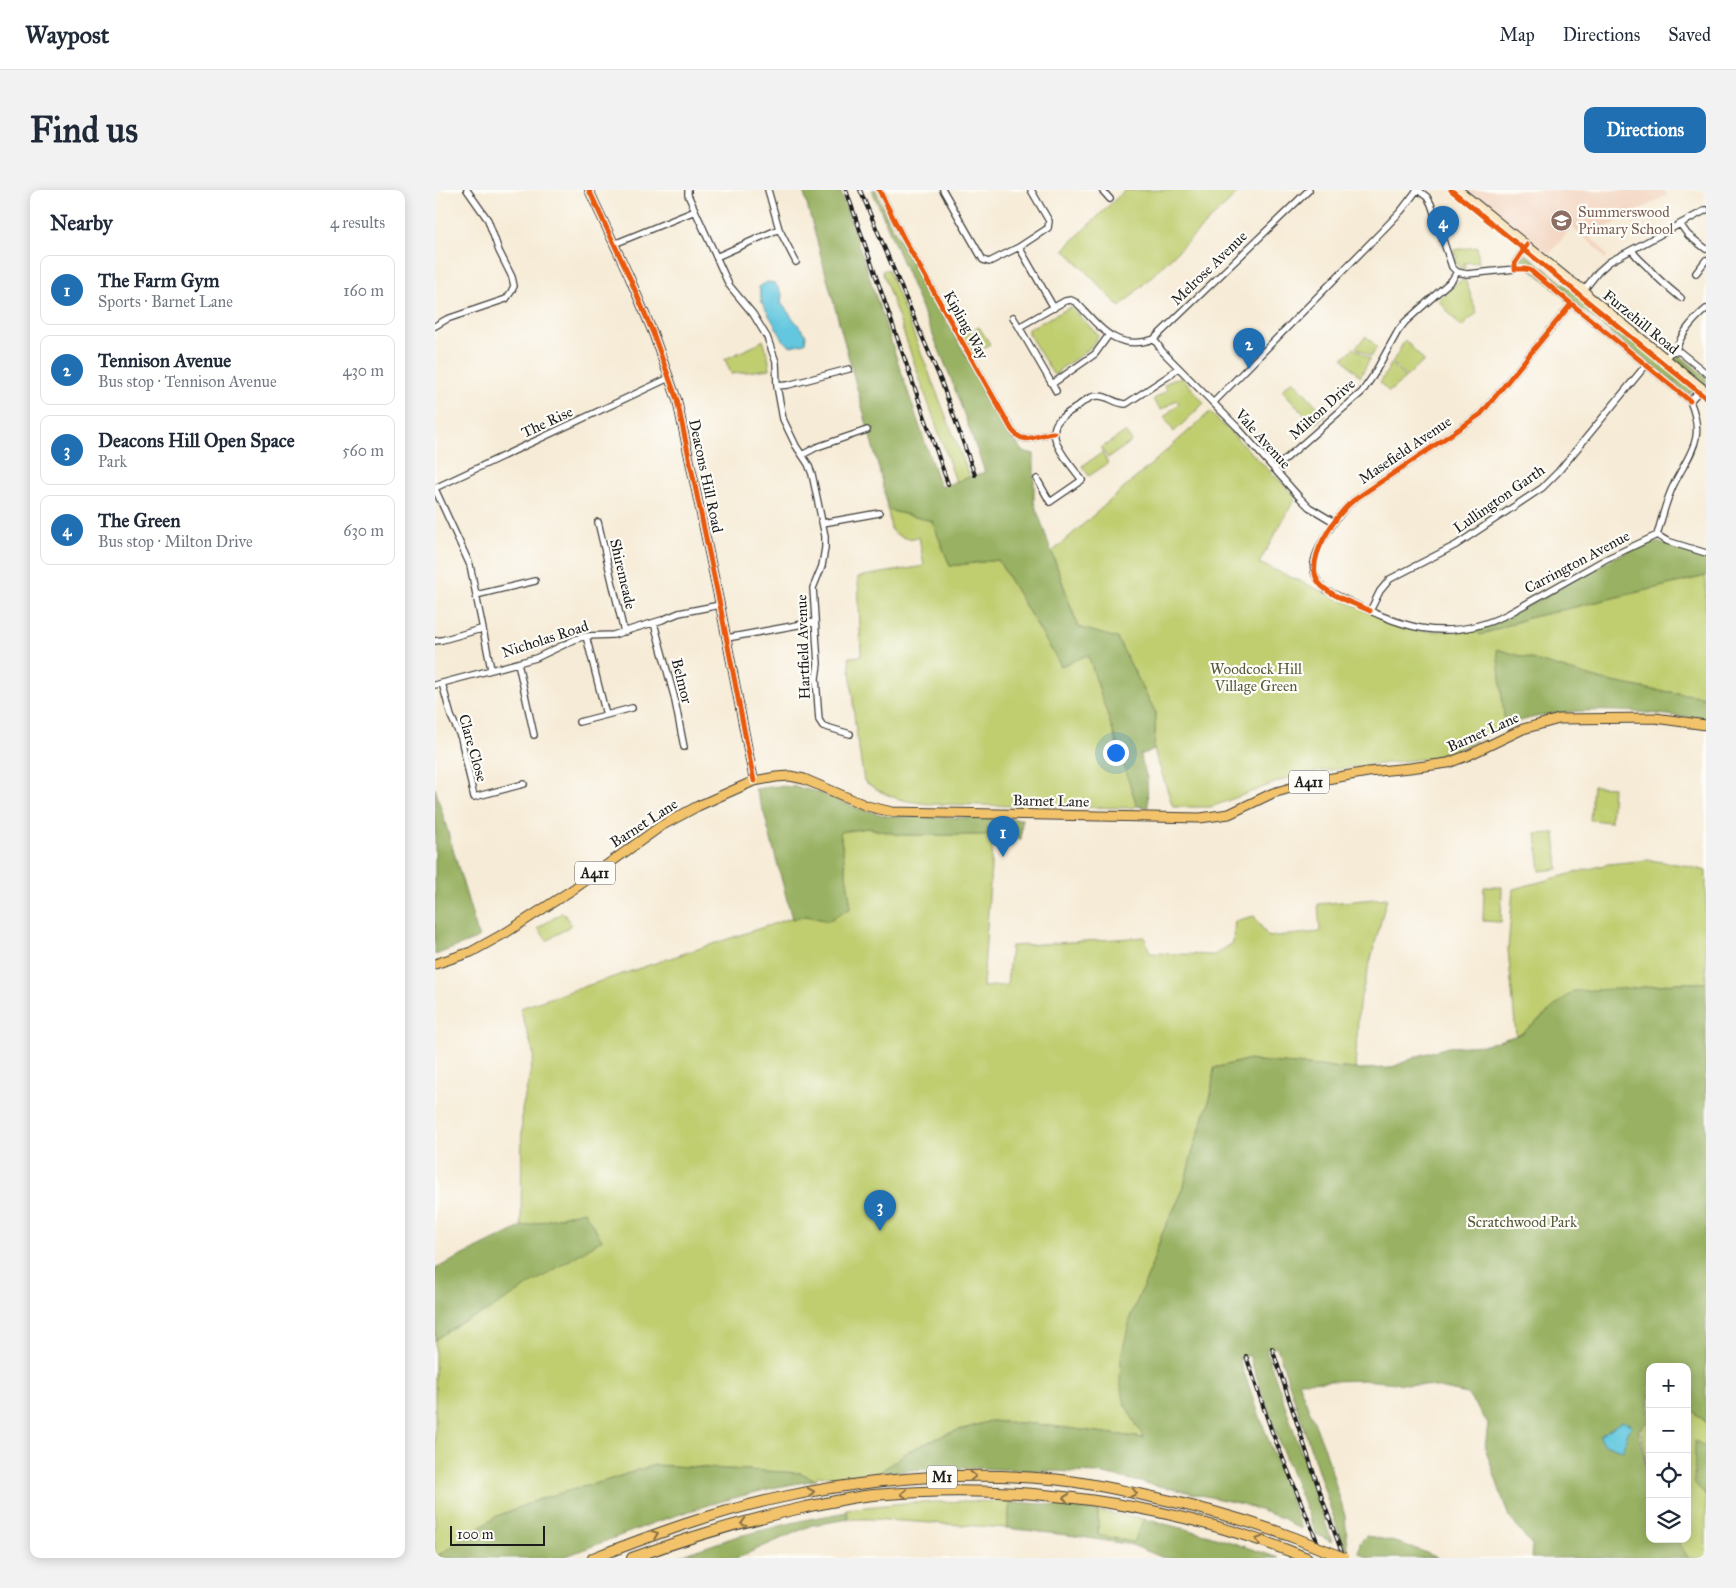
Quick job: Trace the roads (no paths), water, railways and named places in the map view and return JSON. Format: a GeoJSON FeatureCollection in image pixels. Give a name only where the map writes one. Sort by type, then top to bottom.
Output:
{"type":"FeatureCollection","features":[{"type":"Feature","properties":{"kind":"highway","name":"M1"},"geometry":{"type":"LineString","coordinates":[[593,1558],[676,1526],[782,1497],[860,1484],[941,1476],[1051,1479],[1111,1488],[1224,1514],[1295,1538],[1344,1558]]}},
{"type":"Feature","properties":{"kind":"highway","name":"M1"},"geometry":{"type":"LineString","coordinates":[[632,1558],[722,1528],[839,1500],[872,1495],[971,1491],[1026,1492],[1116,1505],[1168,1515],[1245,1536],[1306,1558]]}},
{"type":"Feature","properties":{"kind":"main road","name":"Barnet Lane"},"geometry":{"type":"LineString","coordinates":[[435,964],[471,952],[507,932],[575,888],[661,826],[698,806],[754,781],[783,776],[804,779],[867,806],[892,812],[1200,818],[1229,814],[1273,793],[1315,781],[1367,772],[1448,763],[1523,729],[1559,718],[1655,718],[1706,726]]}},
{"type":"Feature","properties":{"kind":"street"},"geometry":{"type":"LineString","coordinates":[[435,326],[447,319],[506,299],[514,286],[488,220],[467,190]]}},
{"type":"Feature","properties":{"kind":"street","name":"Deacons Hill Road"},"geometry":{"type":"LineString","coordinates":[[589,190],[615,244],[653,333],[682,420],[754,781]]}},
{"type":"Feature","properties":{"kind":"street","name":"Hartfield Avenue"},"geometry":{"type":"LineString","coordinates":[[687,190],[688,196],[729,285],[753,314],[767,337],[776,362],[777,386],[783,419],[812,474],[823,523],[825,548],[822,566],[813,588],[818,664],[816,678],[819,720],[823,726],[850,734]]}},
{"type":"Feature","properties":{"kind":"street"},"geometry":{"type":"LineString","coordinates":[[768,190],[779,229],[796,262]]}},
{"type":"Feature","properties":{"kind":"street","name":"Kipling Way"},"geometry":{"type":"LineString","coordinates":[[879,190],[903,239],[1011,430],[1016,436],[1026,440],[1046,433],[1054,433]]}},
{"type":"Feature","properties":{"kind":"street"},"geometry":{"type":"LineString","coordinates":[[943,190],[983,260],[991,262],[1046,231],[1049,225],[1031,190]]}},
{"type":"Feature","properties":{"kind":"street"},"geometry":{"type":"LineString","coordinates":[[1102,190],[1111,199]]}},
{"type":"Feature","properties":{"kind":"street","name":"Melrose Avenue"},"geometry":{"type":"LineString","coordinates":[[1154,339],[1309,190]]}},
{"type":"Feature","properties":{"kind":"street"},"geometry":{"type":"LineString","coordinates":[[1213,403],[1382,231],[1418,190],[1427,197],[1431,204],[1452,267],[1457,272],[1467,274],[1515,269],[1515,263],[1527,246]]}},
{"type":"Feature","properties":{"kind":"street","name":"Furzehill Road"},"geometry":{"type":"LineString","coordinates":[[1459,190],[1704,389]]}},
{"type":"Feature","properties":{"kind":"street"},"geometry":{"type":"LineString","coordinates":[[1584,290],[1604,267],[1706,210]]}},
{"type":"Feature","properties":{"kind":"street"},"geometry":{"type":"LineString","coordinates":[[615,244],[695,211]]}},
{"type":"Feature","properties":{"kind":"street"},"geometry":{"type":"LineString","coordinates":[[1680,224],[1688,235],[1706,249]]}},
{"type":"Feature","properties":{"kind":"street"},"geometry":{"type":"LineString","coordinates":[[716,257],[779,229]]}},
{"type":"Feature","properties":{"kind":"street"},"geometry":{"type":"LineString","coordinates":[[1019,247],[1053,308]]}},
{"type":"Feature","properties":{"kind":"street"},"geometry":{"type":"LineString","coordinates":[[1632,250],[1655,277],[1681,298]]}},
{"type":"Feature","properties":{"kind":"street"},"geometry":{"type":"LineString","coordinates":[[1696,273],[1706,260]]}},
{"type":"Feature","properties":{"kind":"street","name":"Furzehill Road"},"geometry":{"type":"LineString","coordinates":[[1515,269],[1530,270],[1689,401]]}},
{"type":"Feature","properties":{"kind":"street","name":"Milton Drive"},"geometry":{"type":"LineString","coordinates":[[1275,469],[1362,392],[1405,322],[1452,280],[1457,272]]}},
{"type":"Feature","properties":{"kind":"street"},"geometry":{"type":"LineString","coordinates":[[1019,327],[1065,301],[1071,300],[1108,336],[1128,342],[1143,342],[1154,339],[1162,351],[1178,367],[1170,375],[1126,404],[1119,404],[1105,396],[1093,396],[1059,420],[1055,425],[1055,443],[1082,480],[1050,502],[1037,479]]}},
{"type":"Feature","properties":{"kind":"street","name":"Masefield Avenue"},"geometry":{"type":"LineString","coordinates":[[1370,611],[1326,590],[1318,582],[1313,570],[1315,559],[1334,522],[1346,506],[1354,500],[1481,414],[1571,304]]}},
{"type":"Feature","properties":{"kind":"street"},"geometry":{"type":"LineString","coordinates":[[1676,351],[1678,341],[1697,317],[1706,309]]}},
{"type":"Feature","properties":{"kind":"street"},"geometry":{"type":"LineString","coordinates":[[1013,318],[1056,391]]}},
{"type":"Feature","properties":{"kind":"street"},"geometry":{"type":"LineString","coordinates":[[1052,384],[1095,354],[1108,336]]}},
{"type":"Feature","properties":{"kind":"street","name":"Furzehill Road"},"geometry":{"type":"LineString","coordinates":[[1665,358],[1672,351],[1680,352],[1706,373]]}},
{"type":"Feature","properties":{"kind":"street","name":"Lullington Garth"},"geometry":{"type":"LineString","coordinates":[[1370,611],[1380,591],[1390,579],[1456,545],[1542,488],[1558,472],[1646,365]]}},
{"type":"Feature","properties":{"kind":"street","name":"Vale Avenue"},"geometry":{"type":"LineString","coordinates":[[1178,367],[1309,507],[1334,522]]}},
{"type":"Feature","properties":{"kind":"street"},"geometry":{"type":"LineString","coordinates":[[777,386],[789,385],[849,369]]}},
{"type":"Feature","properties":{"kind":"street","name":"The Rise"},"geometry":{"type":"LineString","coordinates":[[435,489],[669,378]]}},
{"type":"Feature","properties":{"kind":"street"},"geometry":{"type":"LineString","coordinates":[[1704,389],[1689,401],[1700,422],[1701,438],[1697,450],[1675,482],[1657,535],[1667,541],[1706,553]]}},
{"type":"Feature","properties":{"kind":"street"},"geometry":{"type":"LineString","coordinates":[[803,455],[817,447],[867,430]]}},
{"type":"Feature","properties":{"kind":"street"},"geometry":{"type":"LineString","coordinates":[[435,489],[466,556],[491,669]]}},
{"type":"Feature","properties":{"kind":"street"},"geometry":{"type":"LineString","coordinates":[[823,523],[879,513]]}},
{"type":"Feature","properties":{"kind":"street","name":"Shiremeade"},"geometry":{"type":"LineString","coordinates":[[598,522],[624,632]]}},
{"type":"Feature","properties":{"kind":"street","name":"Carrington Avenue"},"geometry":{"type":"LineString","coordinates":[[1370,611],[1395,622],[1426,630],[1448,631],[1476,627],[1493,622],[1607,559],[1657,535]]}},
{"type":"Feature","properties":{"kind":"street"},"geometry":{"type":"LineString","coordinates":[[476,595],[535,581]]}},
{"type":"Feature","properties":{"kind":"street","name":"Nicholas Road"},"geometry":{"type":"LineString","coordinates":[[438,684],[536,658],[586,636],[624,632],[679,613],[720,605]]}},
{"type":"Feature","properties":{"kind":"street"},"geometry":{"type":"LineString","coordinates":[[727,638],[814,622]]}},
{"type":"Feature","properties":{"kind":"street","name":"Belmor"},"geometry":{"type":"LineString","coordinates":[[654,623],[674,696],[684,747]]}},
{"type":"Feature","properties":{"kind":"street"},"geometry":{"type":"LineString","coordinates":[[435,641],[481,629]]}},
{"type":"Feature","properties":{"kind":"street"},"geometry":{"type":"LineString","coordinates":[[586,636],[606,715]]}},
{"type":"Feature","properties":{"kind":"street"},"geometry":{"type":"LineString","coordinates":[[518,663],[534,735]]}},
{"type":"Feature","properties":{"kind":"street","name":"Clare Close"},"geometry":{"type":"LineString","coordinates":[[438,684],[461,738],[474,797],[525,784]]}},
{"type":"Feature","properties":{"kind":"street"},"geometry":{"type":"LineString","coordinates":[[579,722],[631,708]]}},
{"type":"Feature","properties":{"kind":"water"},"geometry":{"type":"Polygon","coordinates":[[[767,282],[775,283],[782,294],[781,303],[806,335],[805,343],[791,346],[784,341],[762,303],[759,287],[767,282]]]}},
{"type":"Feature","properties":{"kind":"water"},"geometry":{"type":"Polygon","coordinates":[[[1622,1421],[1632,1425],[1626,1437],[1624,1451],[1602,1443],[1600,1436],[1622,1421]]]}},
{"type":"Feature","properties":{"kind":"railway"},"geometry":{"type":"LineString","coordinates":[[846,190],[948,484]]}},
{"type":"Feature","properties":{"kind":"railway"},"geometry":{"type":"LineString","coordinates":[[860,190],[941,381],[975,475]]}},
{"type":"Feature","properties":{"kind":"railway"},"geometry":{"type":"LineString","coordinates":[[1272,1348],[1344,1558]]}},
{"type":"Feature","properties":{"kind":"railway"},"geometry":{"type":"LineString","coordinates":[[1246,1356],[1272,1432],[1324,1558]]}},
{"type":"Feature","properties":{"kind":"place","name":"Summerswood Primary School"},"geometry":{"type":"Point","coordinates":[1562,221]}},
{"type":"Feature","properties":{"kind":"place","name":"The Green"},"geometry":{"type":"Point","coordinates":[1443,247]}},
{"type":"Feature","properties":{"kind":"place","name":"Tennison Avenue"},"geometry":{"type":"Point","coordinates":[1249,369]}},
{"type":"Feature","properties":{"kind":"place","name":"The Farm Gym"},"geometry":{"type":"Point","coordinates":[1003,857]}},
{"type":"Feature","properties":{"kind":"place","name":"Deacons Hill Open Space"},"geometry":{"type":"Point","coordinates":[880,1231]}},
{"type":"Feature","properties":{"kind":"park label","name":"Woodcock Hill Village Green"},"geometry":{"type":"Point","coordinates":[1256,678]}},
{"type":"Feature","properties":{"kind":"park label","name":"Scratchwood Park"},"geometry":{"type":"Point","coordinates":[1522,1222]}}]}
